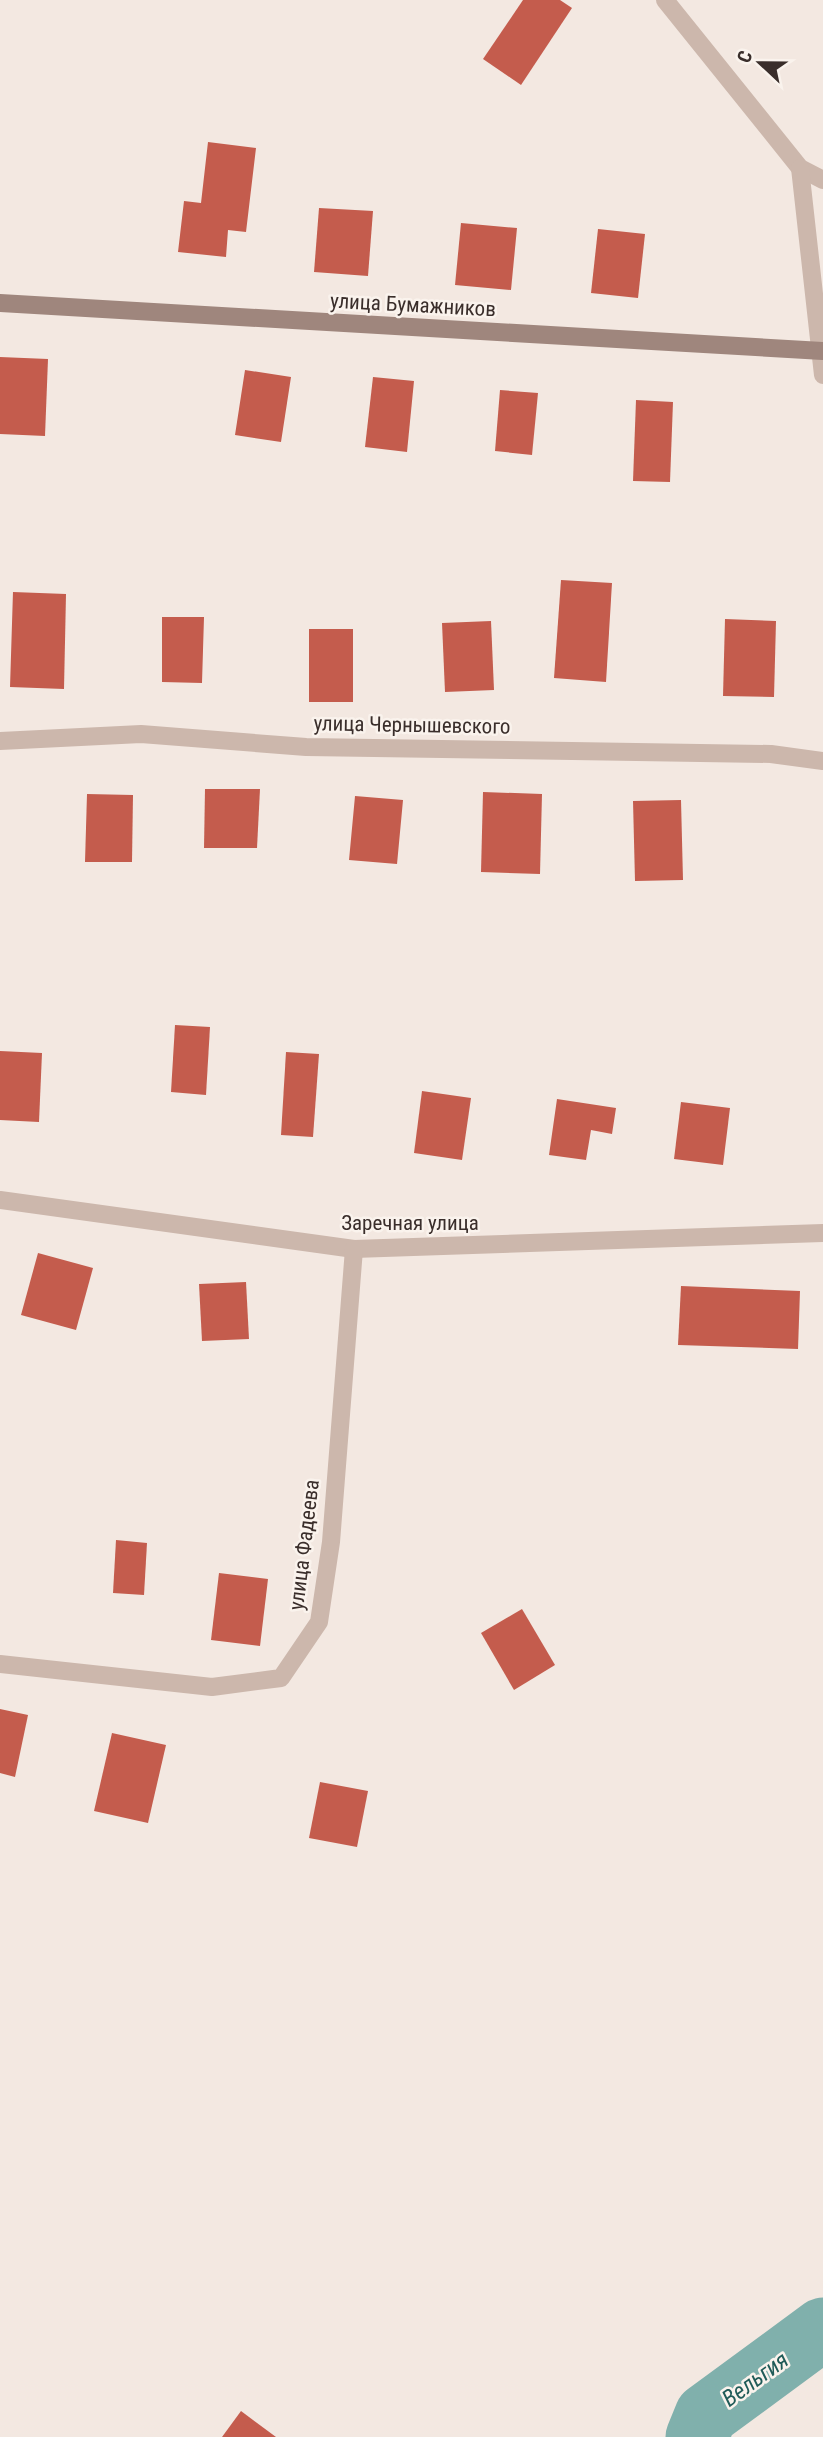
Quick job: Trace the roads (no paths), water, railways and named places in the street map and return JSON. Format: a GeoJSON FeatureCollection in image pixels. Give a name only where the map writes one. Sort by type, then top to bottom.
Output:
{"type":"FeatureCollection","features":[{"type":"Feature","properties":{"kind":"street"},"geometry":{"type":"LineString","coordinates":[[665,0],[800,168],[823,180]]}},
{"type":"Feature","properties":{"kind":"street"},"geometry":{"type":"LineString","coordinates":[[800,168],[823,375]]}},
{"type":"Feature","properties":{"kind":"street","name":"улица Бумажников"},"geometry":{"type":"LineString","coordinates":[[0,303],[821,351]]}},
{"type":"Feature","properties":{"kind":"street","name":"улица Чернышевского"},"geometry":{"type":"LineString","coordinates":[[0,741],[141,734],[306,747],[771,754],[823,761]]}},
{"type":"Feature","properties":{"kind":"street","name":"Заречная улица"},"geometry":{"type":"LineString","coordinates":[[0,1200],[354,1249],[823,1233]]}},
{"type":"Feature","properties":{"kind":"street","name":"улица Фадеева"},"geometry":{"type":"LineString","coordinates":[[0,1664],[212,1687],[281,1678],[318,1622],[331,1542],[354,1249]]}},
{"type":"Feature","properties":{"kind":"waterway","name":"Вельгия"},"geometry":{"type":"LineString","coordinates":[[697,2437],[706,2415],[823,2329]]}}]}
